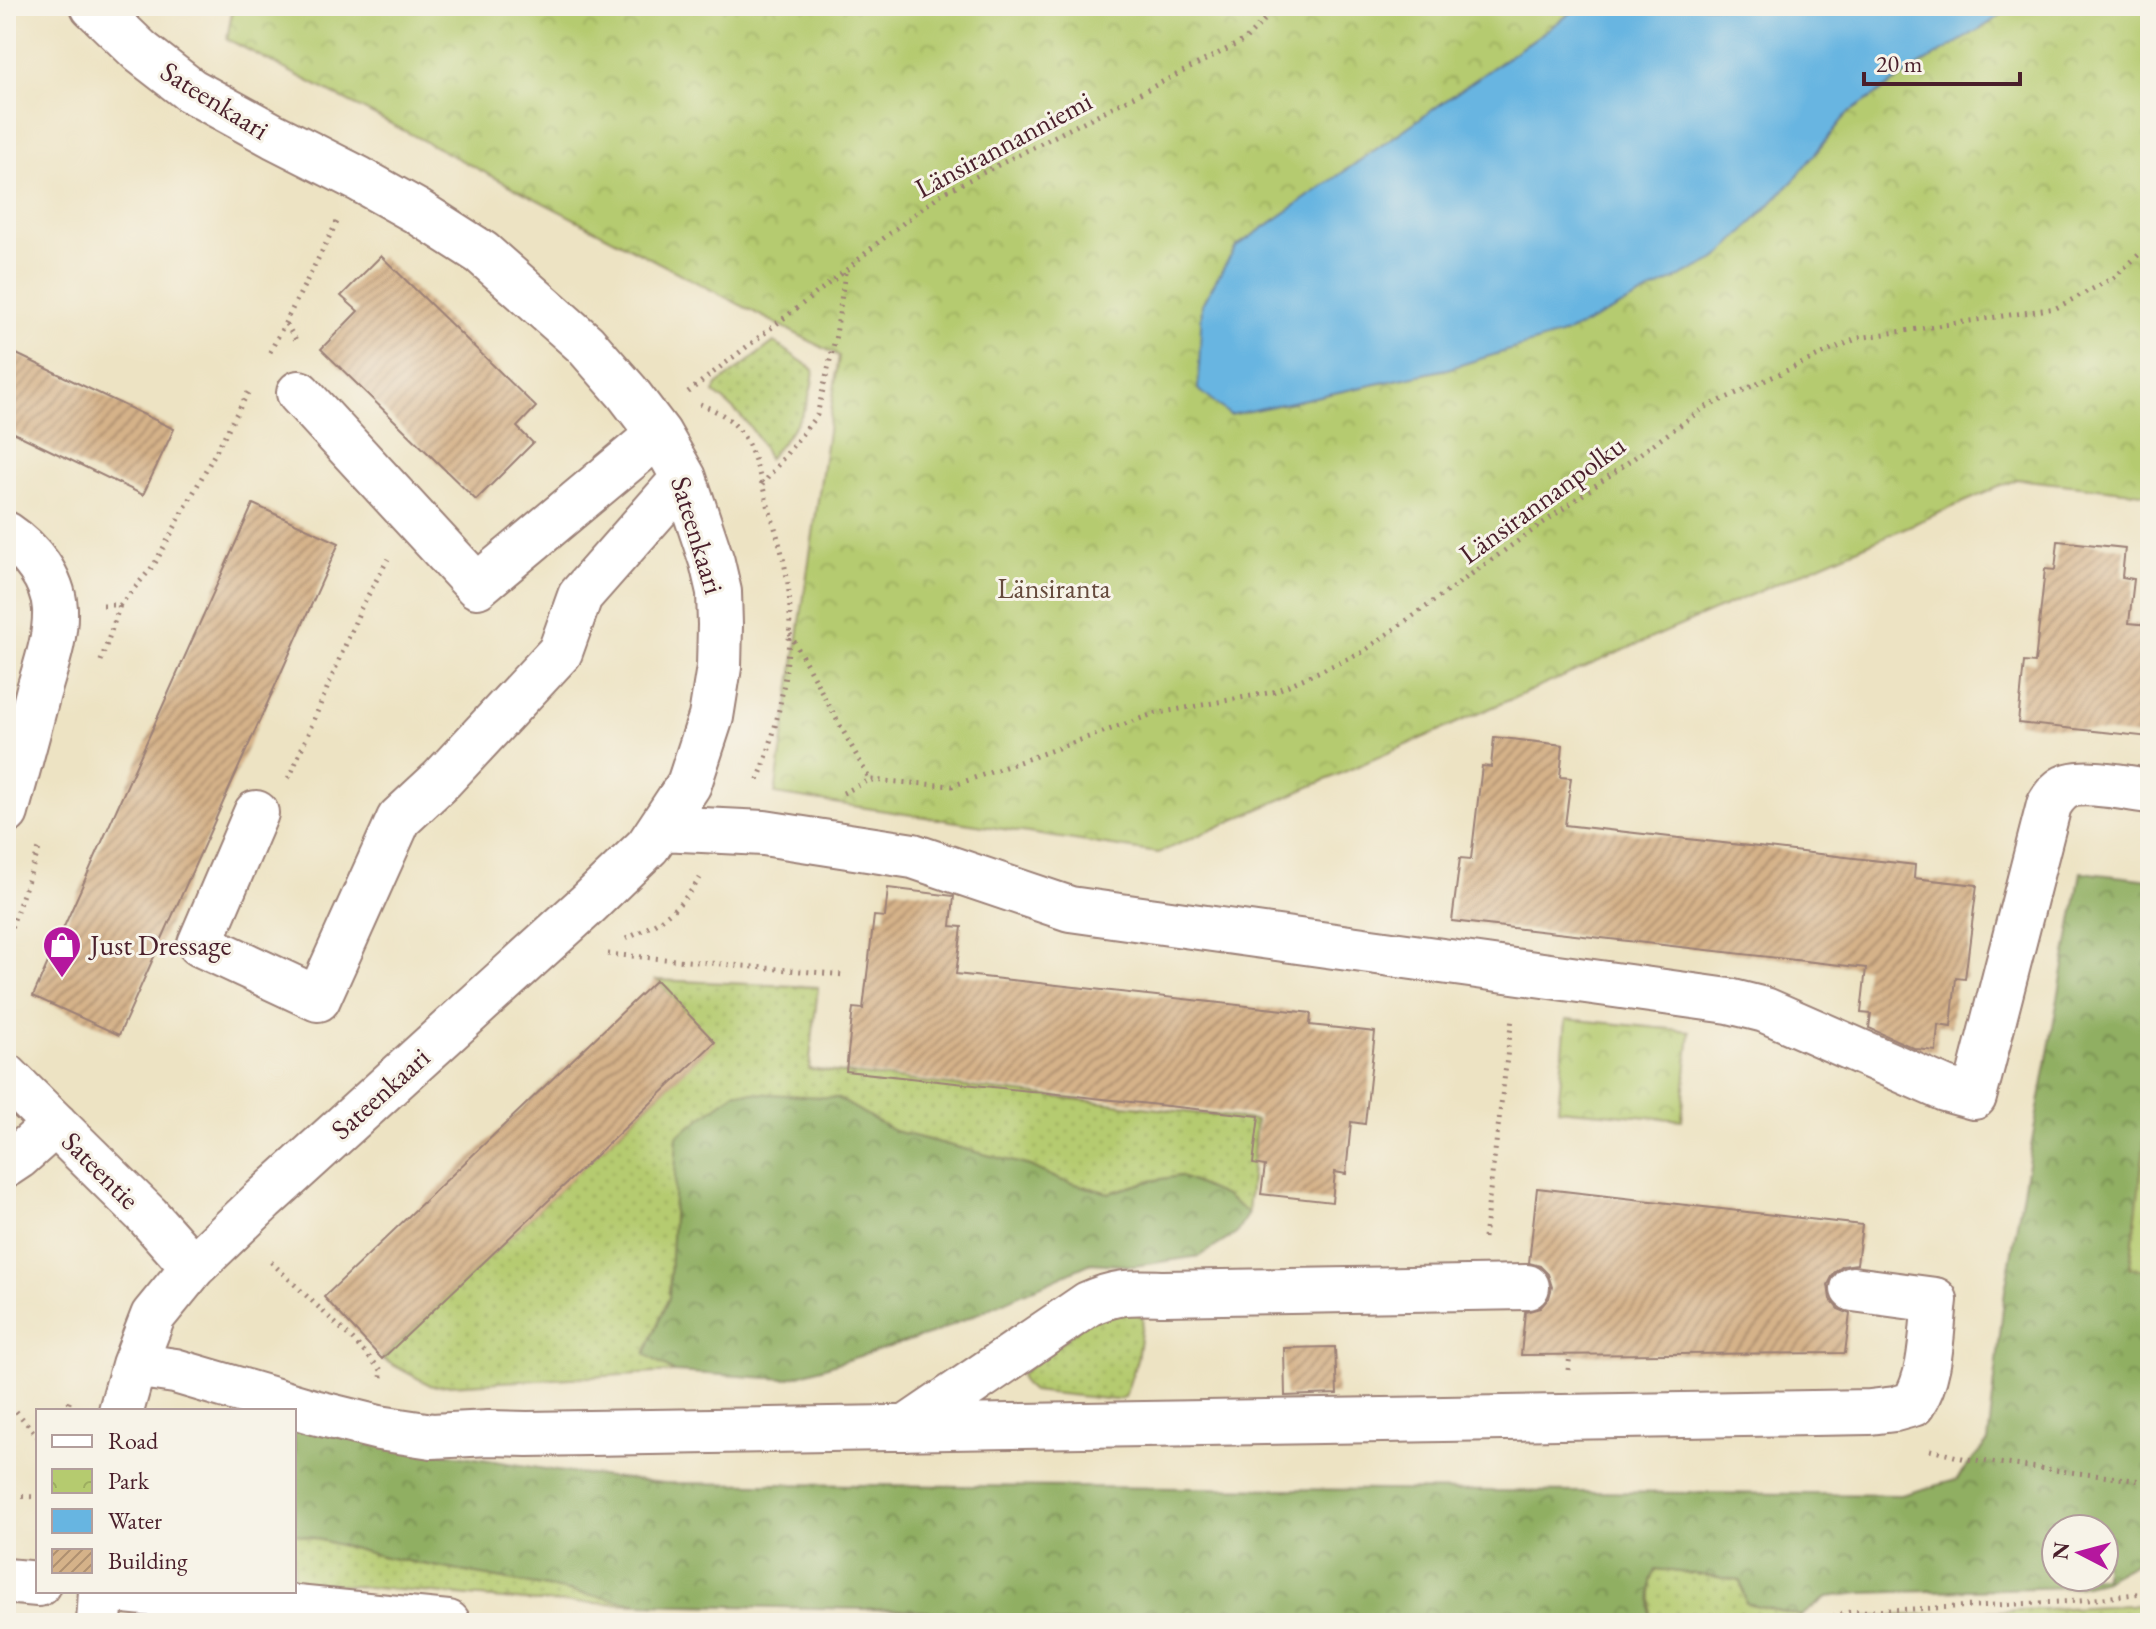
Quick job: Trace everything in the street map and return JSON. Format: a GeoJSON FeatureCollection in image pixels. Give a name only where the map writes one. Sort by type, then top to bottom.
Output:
{"type":"FeatureCollection","features":[{"type":"Feature","properties":{"kind":"street","name":"Sateenkaari"},"geometry":{"type":"LineString","coordinates":[[93,6],[141,52],[190,90],[359,179],[482,253],[585,344],[659,434],[684,478],[719,592],[719,667],[711,717],[689,784],[648,846],[193,1267],[153,1316],[122,1409]]}},
{"type":"Feature","properties":{"kind":"street"},"geometry":{"type":"LineString","coordinates":[[299,393],[477,586],[659,434]]}},
{"type":"Feature","properties":{"kind":"street"},"geometry":{"type":"LineString","coordinates":[[256,813],[200,944],[318,999],[399,819],[442,779],[560,652],[580,596],[684,478]]}},
{"type":"Feature","properties":{"kind":"street"},"geometry":{"type":"LineString","coordinates":[[6,534],[42,570],[55,607],[53,640],[6,812]]}},
{"type":"Feature","properties":{"kind":"street"},"geometry":{"type":"LineString","coordinates":[[661,828],[764,833],[913,856],[1070,909],[1729,1001],[1755,1007],[1809,1028],[1945,1089],[1974,1097],[2049,805],[2061,790],[2083,783],[2150,791]]}},
{"type":"Feature","properties":{"kind":"street","name":"Sateentie"},"geometry":{"type":"LineString","coordinates":[[6,1076],[148,1216],[193,1267]]}},
{"type":"Feature","properties":{"kind":"street"},"geometry":{"type":"LineString","coordinates":[[6,1165],[55,1124]]}},
{"type":"Feature","properties":{"kind":"street"},"geometry":{"type":"LineString","coordinates":[[906,1428],[1088,1304],[1109,1294],[1527,1287]]}},
{"type":"Feature","properties":{"kind":"street"},"geometry":{"type":"LineString","coordinates":[[134,1365],[175,1371],[330,1417],[432,1436],[1870,1412],[1913,1404],[1921,1393],[1926,1372],[1935,1300],[1853,1289]]}},
{"type":"Feature","properties":{"kind":"street"},"geometry":{"type":"LineString","coordinates":[[6,1581],[36,1584]]}},
{"type":"Feature","properties":{"kind":"street"},"geometry":{"type":"LineString","coordinates":[[99,1623],[101,1593]]}},
{"type":"Feature","properties":{"kind":"street"},"geometry":{"type":"LineString","coordinates":[[145,1593],[448,1623]]}},
{"type":"Feature","properties":{"kind":"path","name":"Länsirannanniemi"},"geometry":{"type":"LineString","coordinates":[[684,395],[941,194],[1245,40],[1277,6]]}},
{"type":"Feature","properties":{"kind":"path"},"geometry":{"type":"LineString","coordinates":[[264,364],[359,179]]}},
{"type":"Feature","properties":{"kind":"path","name":"Länsirannanpolku"},"geometry":{"type":"LineString","coordinates":[[790,634],[870,780],[952,786],[1153,714],[1273,692],[1361,653],[1704,408],[1858,338],[2056,308],[2115,277],[2150,244]]}},
{"type":"Feature","properties":{"kind":"path"},"geometry":{"type":"LineString","coordinates":[[762,486],[817,415],[836,335],[845,271]]}},
{"type":"Feature","properties":{"kind":"path"},"geometry":{"type":"LineString","coordinates":[[55,607],[120,605],[154,565],[256,377]]}},
{"type":"Feature","properties":{"kind":"path"},"geometry":{"type":"LineString","coordinates":[[256,813],[291,774],[361,608],[412,516]]}},
{"type":"Feature","properties":{"kind":"path"},"geometry":{"type":"LineString","coordinates":[[605,954],[845,975]]}},
{"type":"Feature","properties":{"kind":"path"},"geometry":{"type":"LineString","coordinates":[[1478,1287],[1518,971]]}},
{"type":"Feature","properties":{"kind":"path"},"geometry":{"type":"LineString","coordinates":[[264,1256],[352,1339]]}},
{"type":"Feature","properties":{"kind":"path"},"geometry":{"type":"LineString","coordinates":[[6,1399],[36,1435]]}},
{"type":"Feature","properties":{"kind":"path"},"geometry":{"type":"LineString","coordinates":[[1913,1404],[1930,1450],[1966,1459],[2150,1482]]}},
{"type":"Feature","properties":{"kind":"path"},"geometry":{"type":"LineString","coordinates":[[6,1496],[36,1497]]}},
{"type":"Feature","properties":{"kind":"path"},"geometry":{"type":"LineString","coordinates":[[1828,1623],[1832,1617],[1850,1612],[2080,1601],[2150,1592]]}},
{"type":"Feature","properties":{"kind":"green space","name":"Länsiranta"},"geometry":{"type":"Polygon","coordinates":[[[233,6],[1581,6],[1236,247],[1230,415],[1447,369],[1569,331],[1794,180],[1847,114],[2013,6],[2150,6],[2150,494],[2017,479],[1158,853],[775,794],[839,356],[227,39],[233,6]]]}},
{"type":"Feature","properties":{"kind":"green space"},"geometry":{"type":"Polygon","coordinates":[[[774,342],[814,370],[805,408],[768,459],[746,422],[714,393],[717,385],[774,342]]]}},
{"type":"Feature","properties":{"kind":"green space"},"geometry":{"type":"Polygon","coordinates":[[[2081,872],[2150,880],[2150,1113],[2130,1267],[2150,1270],[2150,1555],[2120,1571],[2120,1513],[2040,1513],[2040,1588],[1861,1593],[1827,1597],[1801,1616],[1746,1603],[1740,1580],[1656,1569],[1651,1581],[1650,1623],[1041,1623],[908,1610],[639,1604],[385,1557],[296,1534],[296,1429],[564,1472],[664,1483],[1901,1495],[1956,1480],[1988,1442],[2005,1290],[2081,872]]]}},
{"type":"Feature","properties":{"kind":"green space"},"geometry":{"type":"Polygon","coordinates":[[[656,980],[818,987],[809,1069],[1256,1120],[1248,1213],[1225,1196],[1179,1176],[1109,1193],[1060,1180],[1030,1166],[894,1131],[837,1098],[674,1219],[669,1297],[646,1354],[675,1372],[432,1386],[382,1359],[714,1042],[656,980]]]}},
{"type":"Feature","properties":{"kind":"green space"},"geometry":{"type":"Polygon","coordinates":[[[1566,1019],[1690,1031],[1682,1120],[1558,1109],[1566,1019]]]}},
{"type":"Feature","properties":{"kind":"green space"},"geometry":{"type":"Polygon","coordinates":[[[736,1092],[837,1098],[894,1131],[1030,1166],[1060,1180],[1109,1193],[1179,1176],[1225,1196],[1248,1213],[1236,1234],[1200,1256],[1134,1266],[1091,1263],[934,1333],[786,1379],[675,1372],[645,1354],[669,1297],[677,1136],[736,1092]]]}},
{"type":"Feature","properties":{"kind":"green space"},"geometry":{"type":"Polygon","coordinates":[[[2150,1113],[2150,1270],[2130,1268],[2150,1113]]]}},
{"type":"Feature","properties":{"kind":"green space"},"geometry":{"type":"Polygon","coordinates":[[[1134,1311],[1143,1318],[1137,1359],[1125,1397],[1115,1400],[1032,1391],[1024,1384],[1020,1375],[1088,1321],[1134,1311]]]}},
{"type":"Feature","properties":{"kind":"green space"},"geometry":{"type":"Polygon","coordinates":[[[296,1534],[385,1557],[639,1604],[538,1602],[296,1581],[296,1534]]]}},
{"type":"Feature","properties":{"kind":"green space"},"geometry":{"type":"Polygon","coordinates":[[[1656,1569],[1740,1580],[1746,1603],[1801,1616],[1799,1623],[1650,1623],[1651,1581],[1656,1569]]]}},
{"type":"Feature","properties":{"kind":"green space"},"geometry":{"type":"Polygon","coordinates":[[[2150,1604],[2150,1623],[1854,1623],[1867,1617],[2150,1604]]]}},
{"type":"Feature","properties":{"kind":"water"},"geometry":{"type":"Polygon","coordinates":[[[1581,6],[2013,6],[1847,114],[1794,180],[1718,258],[1569,332],[1447,369],[1230,415],[1198,389],[1202,304],[1236,247],[1581,6]]]}},
{"type":"Feature","properties":{"kind":"building"},"geometry":{"type":"Polygon","coordinates":[[[381,256],[536,407],[517,427],[533,443],[476,500],[321,349],[358,311],[341,296],[381,256]]]}},
{"type":"Feature","properties":{"kind":"building"},"geometry":{"type":"Polygon","coordinates":[[[6,349],[174,429],[143,495],[6,429],[6,349]]]}},
{"type":"Feature","properties":{"kind":"building"},"geometry":{"type":"Polygon","coordinates":[[[253,504],[339,543],[119,1035],[33,996],[253,504]]]}},
{"type":"Feature","properties":{"kind":"building"},"geometry":{"type":"Polygon","coordinates":[[[2058,541],[2125,548],[2122,577],[2134,579],[2129,623],[2150,625],[2150,737],[2018,723],[2024,662],[2035,663],[2045,569],[2055,570],[2058,541]]]}},
{"type":"Feature","properties":{"kind":"building"},"geometry":{"type":"Polygon","coordinates":[[[1494,737],[1563,745],[1560,777],[1571,778],[1565,825],[1915,865],[1914,878],[1977,885],[1965,979],[1956,978],[1951,1027],[1938,1025],[1936,1051],[1916,1049],[1869,1028],[1871,1014],[1861,1013],[1866,968],[1452,921],[1460,858],[1471,859],[1482,766],[1491,767],[1494,737]]]}},
{"type":"Feature","properties":{"kind":"building"},"geometry":{"type":"Polygon","coordinates":[[[888,888],[954,896],[951,926],[962,927],[956,974],[1311,1013],[1310,1025],[1375,1032],[1365,1124],[1351,1122],[1346,1174],[1335,1172],[1332,1202],[1261,1194],[1265,1166],[1253,1164],[1259,1116],[846,1071],[853,1008],[863,1009],[874,916],[885,917],[888,888]]]}},
{"type":"Feature","properties":{"kind":"building"},"geometry":{"type":"Polygon","coordinates":[[[656,980],[715,1042],[382,1359],[324,1297],[656,980]]]}},
{"type":"Feature","properties":{"kind":"building"},"geometry":{"type":"Polygon","coordinates":[[[1537,1188],[1862,1225],[1857,1264],[1843,1266],[1834,1273],[1828,1285],[1830,1299],[1838,1309],[1850,1314],[1845,1353],[1521,1355],[1525,1312],[1540,1308],[1549,1298],[1552,1287],[1548,1274],[1540,1266],[1529,1263],[1537,1188]]]}},
{"type":"Feature","properties":{"kind":"building"},"geometry":{"type":"Polygon","coordinates":[[[1335,1347],[1337,1394],[1285,1396],[1284,1348],[1335,1347]]]}},
{"type":"Feature","properties":{"kind":"place","name":"Just Dressage"},"geometry":{"type":"Point","coordinates":[62,979]}}]}
